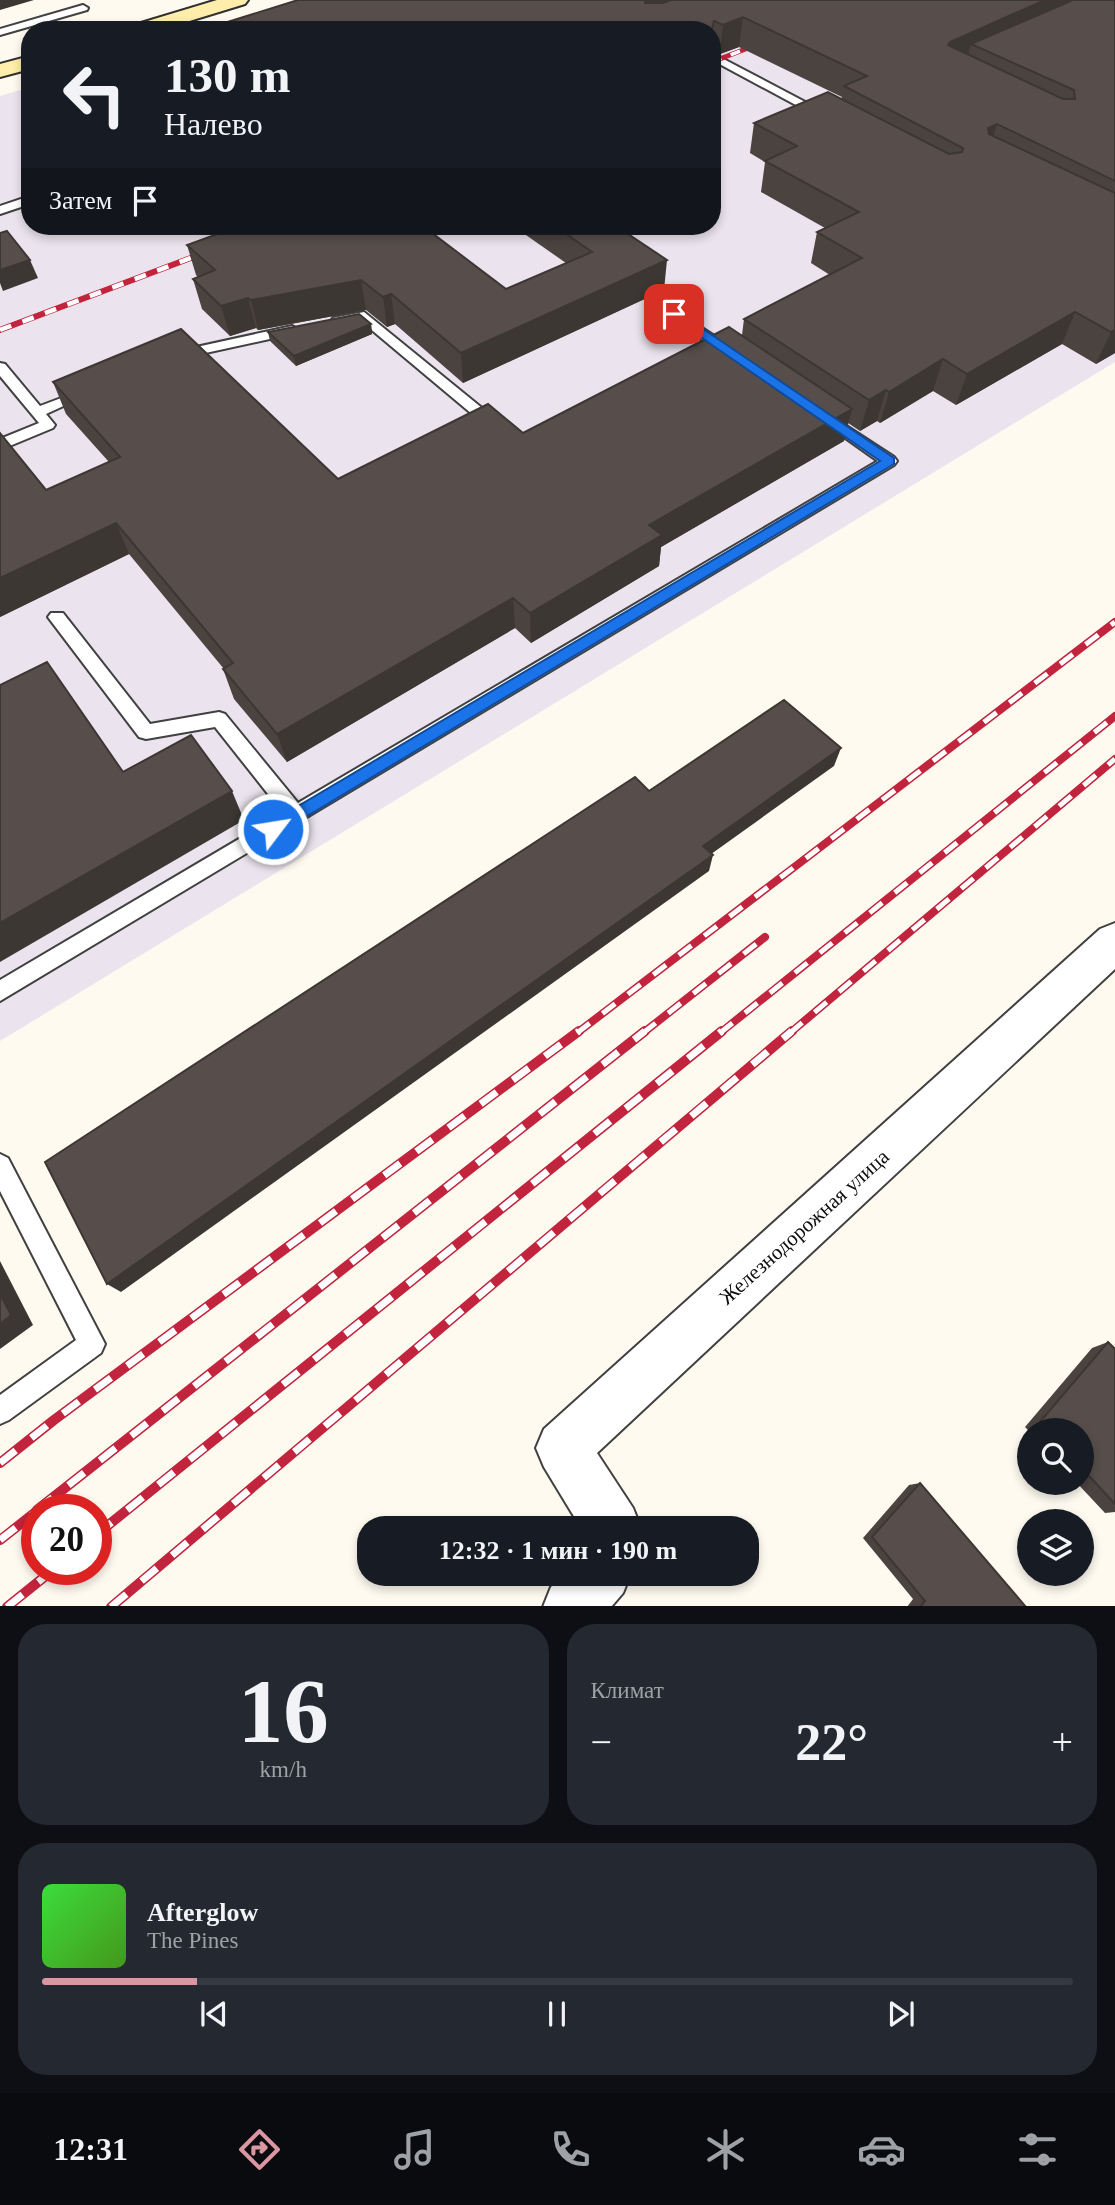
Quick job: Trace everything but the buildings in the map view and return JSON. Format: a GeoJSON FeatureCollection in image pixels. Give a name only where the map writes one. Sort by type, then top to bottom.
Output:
{"type":"FeatureCollection","features":[{"type":"Feature","properties":{"kind":"main road"},"geometry":{"type":"LineString","coordinates":[[166,21],[225,2]]}},
{"type":"Feature","properties":{"kind":"main road"},"geometry":{"type":"LineString","coordinates":[[0,71],[21,65]]}},
{"type":"Feature","properties":{"kind":"street","name":"Железнодорожная улица"},"geometry":{"type":"LineString","coordinates":[[606,1516],[563,1448],[1115,942]]}},
{"type":"Feature","properties":{"kind":"street"},"geometry":{"type":"LineString","coordinates":[[571,1606],[590,1586]]}},
{"type":"Feature","properties":{"kind":"lane"},"geometry":{"type":"LineString","coordinates":[[50,21],[83,8]]}},
{"type":"Feature","properties":{"kind":"lane"},"geometry":{"type":"LineString","coordinates":[[0,32],[21,29]]}},
{"type":"Feature","properties":{"kind":"lane"},"geometry":{"type":"LineString","coordinates":[[721,61],[838,123]]}},
{"type":"Feature","properties":{"kind":"lane"},"geometry":{"type":"LineString","coordinates":[[0,210],[21,203]]}},
{"type":"Feature","properties":{"kind":"lane"},"geometry":{"type":"LineString","coordinates":[[674,314],[742,361]]}},
{"type":"Feature","properties":{"kind":"lane"},"geometry":{"type":"LineString","coordinates":[[163,361],[188,351],[364,316],[477,411]]}},
{"type":"Feature","properties":{"kind":"lane"},"geometry":{"type":"LineString","coordinates":[[0,367],[48,425],[0,445]]}},
{"type":"Feature","properties":{"kind":"lane"},"geometry":{"type":"LineString","coordinates":[[37,412],[100,387]]}},
{"type":"Feature","properties":{"kind":"lane"},"geometry":{"type":"LineString","coordinates":[[0,991],[890,461],[810,407]]}},
{"type":"Feature","properties":{"kind":"lane"},"geometry":{"type":"LineString","coordinates":[[57,617],[146,732],[219,719],[296,815]]}},
{"type":"Feature","properties":{"kind":"lane"},"geometry":{"type":"LineString","coordinates":[[0,1166],[92,1344],[0,1411]]}},
{"type":"Feature","properties":{"kind":"shaded area"},"geometry":{"type":"Polygon","coordinates":[[[313,0],[1115,0],[1115,362],[0,1041],[0,96],[21,90],[21,235],[721,235],[721,21],[592,21],[313,0]]]}},
{"type":"Feature","properties":{"kind":"railway"},"geometry":{"type":"LineString","coordinates":[[721,59],[761,43]]}},
{"type":"Feature","properties":{"kind":"railway"},"geometry":{"type":"LineString","coordinates":[[192,258],[210,251]]}},
{"type":"Feature","properties":{"kind":"railway"},"geometry":{"type":"LineString","coordinates":[[0,330],[196,256]]}},
{"type":"Feature","properties":{"kind":"railway"},"geometry":{"type":"LineString","coordinates":[[577,1033],[1115,622]]}},
{"type":"Feature","properties":{"kind":"railway"},"geometry":{"type":"LineString","coordinates":[[720,1033],[1115,716]]}},
{"type":"Feature","properties":{"kind":"railway"},"geometry":{"type":"LineString","coordinates":[[790,1033],[1115,759]]}},
{"type":"Feature","properties":{"kind":"railway"},"geometry":{"type":"LineString","coordinates":[[643,1033],[765,937]]}},
{"type":"Feature","properties":{"kind":"railway"},"geometry":{"type":"LineString","coordinates":[[0,1463],[54,1420],[579,1031]]}},
{"type":"Feature","properties":{"kind":"railway"},"geometry":{"type":"LineString","coordinates":[[57,1494],[645,1031]]}},
{"type":"Feature","properties":{"kind":"railway"},"geometry":{"type":"LineString","coordinates":[[112,1522],[722,1031]]}},
{"type":"Feature","properties":{"kind":"railway"},"geometry":{"type":"LineString","coordinates":[[112,1606],[792,1031]]}},
{"type":"Feature","properties":{"kind":"railway"},"geometry":{"type":"LineString","coordinates":[[0,1540],[21,1524]]}},
{"type":"Feature","properties":{"kind":"railway"},"geometry":{"type":"LineString","coordinates":[[8,1606],[34,1585]]}},
{"type":"Feature","properties":{"kind":"route"},"geometry":{"type":"LineString","coordinates":[[273,829],[890,461],[674,314]]}}]}
